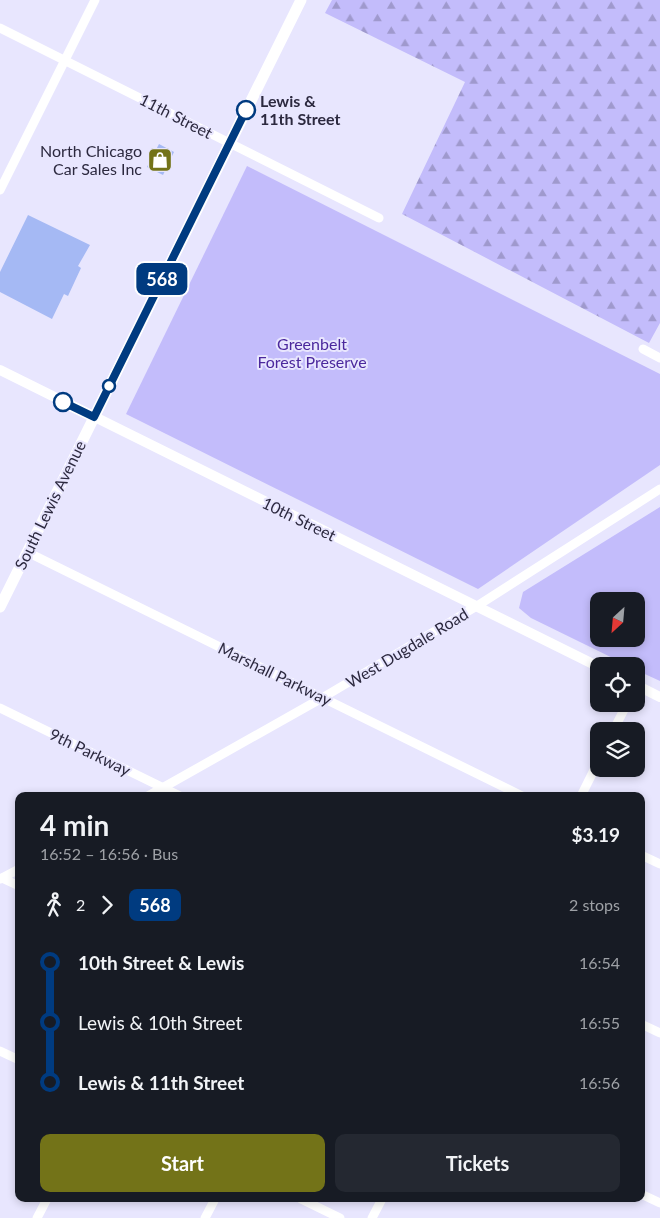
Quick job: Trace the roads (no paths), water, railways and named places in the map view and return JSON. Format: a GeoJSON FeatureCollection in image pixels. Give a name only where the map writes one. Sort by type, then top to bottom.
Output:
{"type":"FeatureCollection","features":[{"type":"Feature","properties":{"kind":"main road","name":"South Lewis Avenue"},"geometry":{"type":"LineString","coordinates":[[0,607],[301,0]]}},
{"type":"Feature","properties":{"kind":"street"},"geometry":{"type":"LineString","coordinates":[[0,190],[94,0]]}},
{"type":"Feature","properties":{"kind":"street","name":"11th Street"},"geometry":{"type":"LineString","coordinates":[[0,28],[379,218]]}},
{"type":"Feature","properties":{"kind":"street"},"geometry":{"type":"LineString","coordinates":[[643,349],[660,358]]}},
{"type":"Feature","properties":{"kind":"street","name":"10th Street"},"geometry":{"type":"LineString","coordinates":[[0,370],[590,662]]}},
{"type":"Feature","properties":{"kind":"street","name":"West Dugdale Road"},"geometry":{"type":"LineString","coordinates":[[156,792],[322,698],[477,606],[660,489]]}},
{"type":"Feature","properties":{"kind":"street","name":"Marshall Parkway"},"geometry":{"type":"LineString","coordinates":[[27,552],[514,792]]}},
{"type":"Feature","properties":{"kind":"street"},"geometry":{"type":"LineString","coordinates":[[645,690],[660,697]]}},
{"type":"Feature","properties":{"kind":"street","name":"9th Parkway"},"geometry":{"type":"LineString","coordinates":[[0,708],[172,792]]}},
{"type":"Feature","properties":{"kind":"street"},"geometry":{"type":"LineString","coordinates":[[583,792],[590,777]]}},
{"type":"Feature","properties":{"kind":"street"},"geometry":{"type":"LineString","coordinates":[[645,857],[660,864]]}},
{"type":"Feature","properties":{"kind":"street"},"geometry":{"type":"LineString","coordinates":[[1,879],[15,871]]}},
{"type":"Feature","properties":{"kind":"street"},"geometry":{"type":"LineString","coordinates":[[1,879],[15,884]]}},
{"type":"Feature","properties":{"kind":"street"},"geometry":{"type":"LineString","coordinates":[[645,1026],[660,1033]]}},
{"type":"Feature","properties":{"kind":"street"},"geometry":{"type":"LineString","coordinates":[[0,1051],[15,1058]]}},
{"type":"Feature","properties":{"kind":"street"},"geometry":{"type":"LineString","coordinates":[[645,1196],[660,1203]]}},
{"type":"Feature","properties":{"kind":"street"},"geometry":{"type":"LineString","coordinates":[[37,1218],[45,1202]]}},
{"type":"Feature","properties":{"kind":"street"},"geometry":{"type":"LineString","coordinates":[[205,1218],[213,1202]]}},
{"type":"Feature","properties":{"kind":"street"},"geometry":{"type":"LineString","coordinates":[[307,1202],[340,1218]]}},
{"type":"Feature","properties":{"kind":"street"},"geometry":{"type":"LineString","coordinates":[[372,1218],[380,1202]]}},
{"type":"Feature","properties":{"kind":"place","name":"Lewis & 11th Street"},"geometry":{"type":"Point","coordinates":[246,110]}},
{"type":"Feature","properties":{"kind":"place","name":"North Chicago Car Sales Inc"},"geometry":{"type":"Point","coordinates":[160,160]}},
{"type":"Feature","properties":{"kind":"park label","name":"Greenbelt Forest Preserve"},"geometry":{"type":"Point","coordinates":[312,353]}}]}
